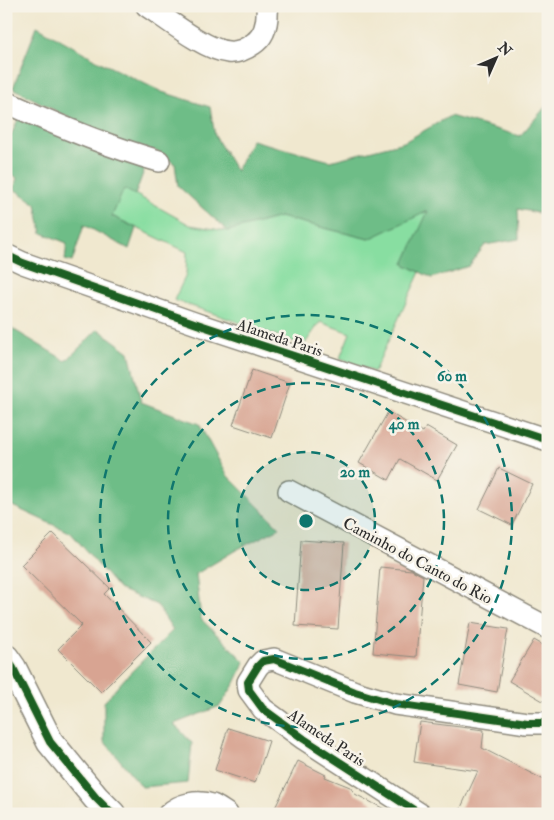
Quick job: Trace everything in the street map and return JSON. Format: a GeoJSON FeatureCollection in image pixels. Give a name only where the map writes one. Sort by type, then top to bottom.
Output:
{"type":"FeatureCollection","features":[{"type":"Feature","properties":{"kind":"street"},"geometry":{"type":"LineString","coordinates":[[147,6],[215,49],[229,52],[245,50],[257,42],[263,34],[268,18],[267,6]]}},
{"type":"Feature","properties":{"kind":"street"},"geometry":{"type":"LineString","coordinates":[[6,102],[114,147],[159,161]]}},
{"type":"Feature","properties":{"kind":"street","name":"Alameda Paris"},"geometry":{"type":"LineString","coordinates":[[6,255],[23,263],[196,324],[548,440]]}},
{"type":"Feature","properties":{"kind":"street","name":"Caminho do Canto do Rio"},"geometry":{"type":"LineString","coordinates":[[289,491],[548,628]]}},
{"type":"Feature","properties":{"kind":"street"},"geometry":{"type":"LineString","coordinates":[[6,658],[13,668],[50,742],[96,798],[112,814]]}},
{"type":"Feature","properties":{"kind":"street","name":"Alameda Paris"},"geometry":{"type":"LineString","coordinates":[[420,814],[304,739],[263,709],[249,690],[248,682],[263,660],[274,659],[355,692],[395,704],[527,723],[548,723]]}},
{"type":"Feature","properties":{"kind":"street"},"geometry":{"type":"LineString","coordinates":[[168,814],[174,809],[185,805],[196,804],[212,805],[227,814]]}},
{"type":"Feature","properties":{"kind":"green space"},"geometry":{"type":"Polygon","coordinates":[[[37,26],[102,63],[162,92],[210,107],[215,136],[236,171],[252,140],[330,161],[404,142],[450,116],[520,136],[548,104],[548,215],[518,209],[519,239],[485,245],[469,266],[432,278],[404,264],[428,211],[369,239],[280,217],[228,231],[178,186],[175,164],[156,151],[112,141],[13,88],[37,26]]]}},
{"type":"Feature","properties":{"kind":"green space"},"geometry":{"type":"Polygon","coordinates":[[[20,115],[146,165],[135,195],[124,189],[112,216],[136,228],[129,249],[84,225],[72,262],[65,260],[67,243],[42,233],[36,204],[14,189],[17,178],[6,169],[6,147],[20,115]]]}},
{"type":"Feature","properties":{"kind":"green space"},"geometry":{"type":"Polygon","coordinates":[[[124,188],[190,225],[227,231],[280,217],[369,239],[429,210],[404,264],[420,272],[374,372],[340,358],[350,333],[320,322],[304,345],[174,300],[186,275],[187,252],[112,216],[124,188]]]}},
{"type":"Feature","properties":{"kind":"green space"},"geometry":{"type":"Polygon","coordinates":[[[6,325],[66,361],[98,329],[129,352],[141,402],[199,424],[227,475],[280,528],[236,550],[196,574],[201,619],[245,662],[235,683],[220,706],[174,724],[192,743],[188,783],[142,787],[104,741],[104,702],[173,630],[157,605],[119,589],[71,533],[6,503],[6,325]]]}},
{"type":"Feature","properties":{"kind":"building"},"geometry":{"type":"Polygon","coordinates":[[[252,370],[290,383],[272,438],[233,425],[252,370]]]}},
{"type":"Feature","properties":{"kind":"building"},"geometry":{"type":"Polygon","coordinates":[[[388,412],[423,432],[426,427],[457,445],[437,480],[400,459],[389,480],[359,463],[388,412]]]}},
{"type":"Feature","properties":{"kind":"building"},"geometry":{"type":"Polygon","coordinates":[[[499,468],[532,484],[512,525],[479,509],[499,468]]]}},
{"type":"Feature","properties":{"kind":"building"},"geometry":{"type":"Polygon","coordinates":[[[53,533],[110,588],[104,594],[151,642],[101,692],[58,649],[82,625],[21,565],[53,533]]]}},
{"type":"Feature","properties":{"kind":"building"},"geometry":{"type":"Polygon","coordinates":[[[301,540],[344,543],[338,629],[295,626],[301,540]]]}},
{"type":"Feature","properties":{"kind":"building"},"geometry":{"type":"Polygon","coordinates":[[[380,567],[412,570],[423,576],[416,657],[373,653],[380,567]]]}},
{"type":"Feature","properties":{"kind":"building"},"geometry":{"type":"Polygon","coordinates":[[[470,623],[508,629],[497,692],[459,685],[470,623]]]}},
{"type":"Feature","properties":{"kind":"building"},"geometry":{"type":"Polygon","coordinates":[[[534,640],[548,648],[548,704],[509,681],[534,640]]]}},
{"type":"Feature","properties":{"kind":"building"},"geometry":{"type":"Polygon","coordinates":[[[420,722],[484,730],[482,748],[548,782],[548,814],[458,814],[478,771],[414,762],[420,722]]]}},
{"type":"Feature","properties":{"kind":"building"},"geometry":{"type":"Polygon","coordinates":[[[228,728],[269,741],[255,783],[215,770],[228,728]]]}},
{"type":"Feature","properties":{"kind":"building"},"geometry":{"type":"Polygon","coordinates":[[[298,761],[326,775],[325,777],[350,787],[355,794],[394,814],[272,814],[298,761]]]}},
{"type":"Feature","properties":{"kind":"cycle path"},"geometry":{"type":"LineString","coordinates":[[6,255],[23,263],[197,324],[548,440]]}},
{"type":"Feature","properties":{"kind":"cycle path"},"geometry":{"type":"LineString","coordinates":[[6,658],[13,668],[50,742],[96,798],[112,814]]}},
{"type":"Feature","properties":{"kind":"cycle path"},"geometry":{"type":"LineString","coordinates":[[420,814],[304,739],[263,709],[249,690],[248,682],[258,666],[263,661],[274,659],[355,692],[395,704],[527,723],[548,723]]}}]}
